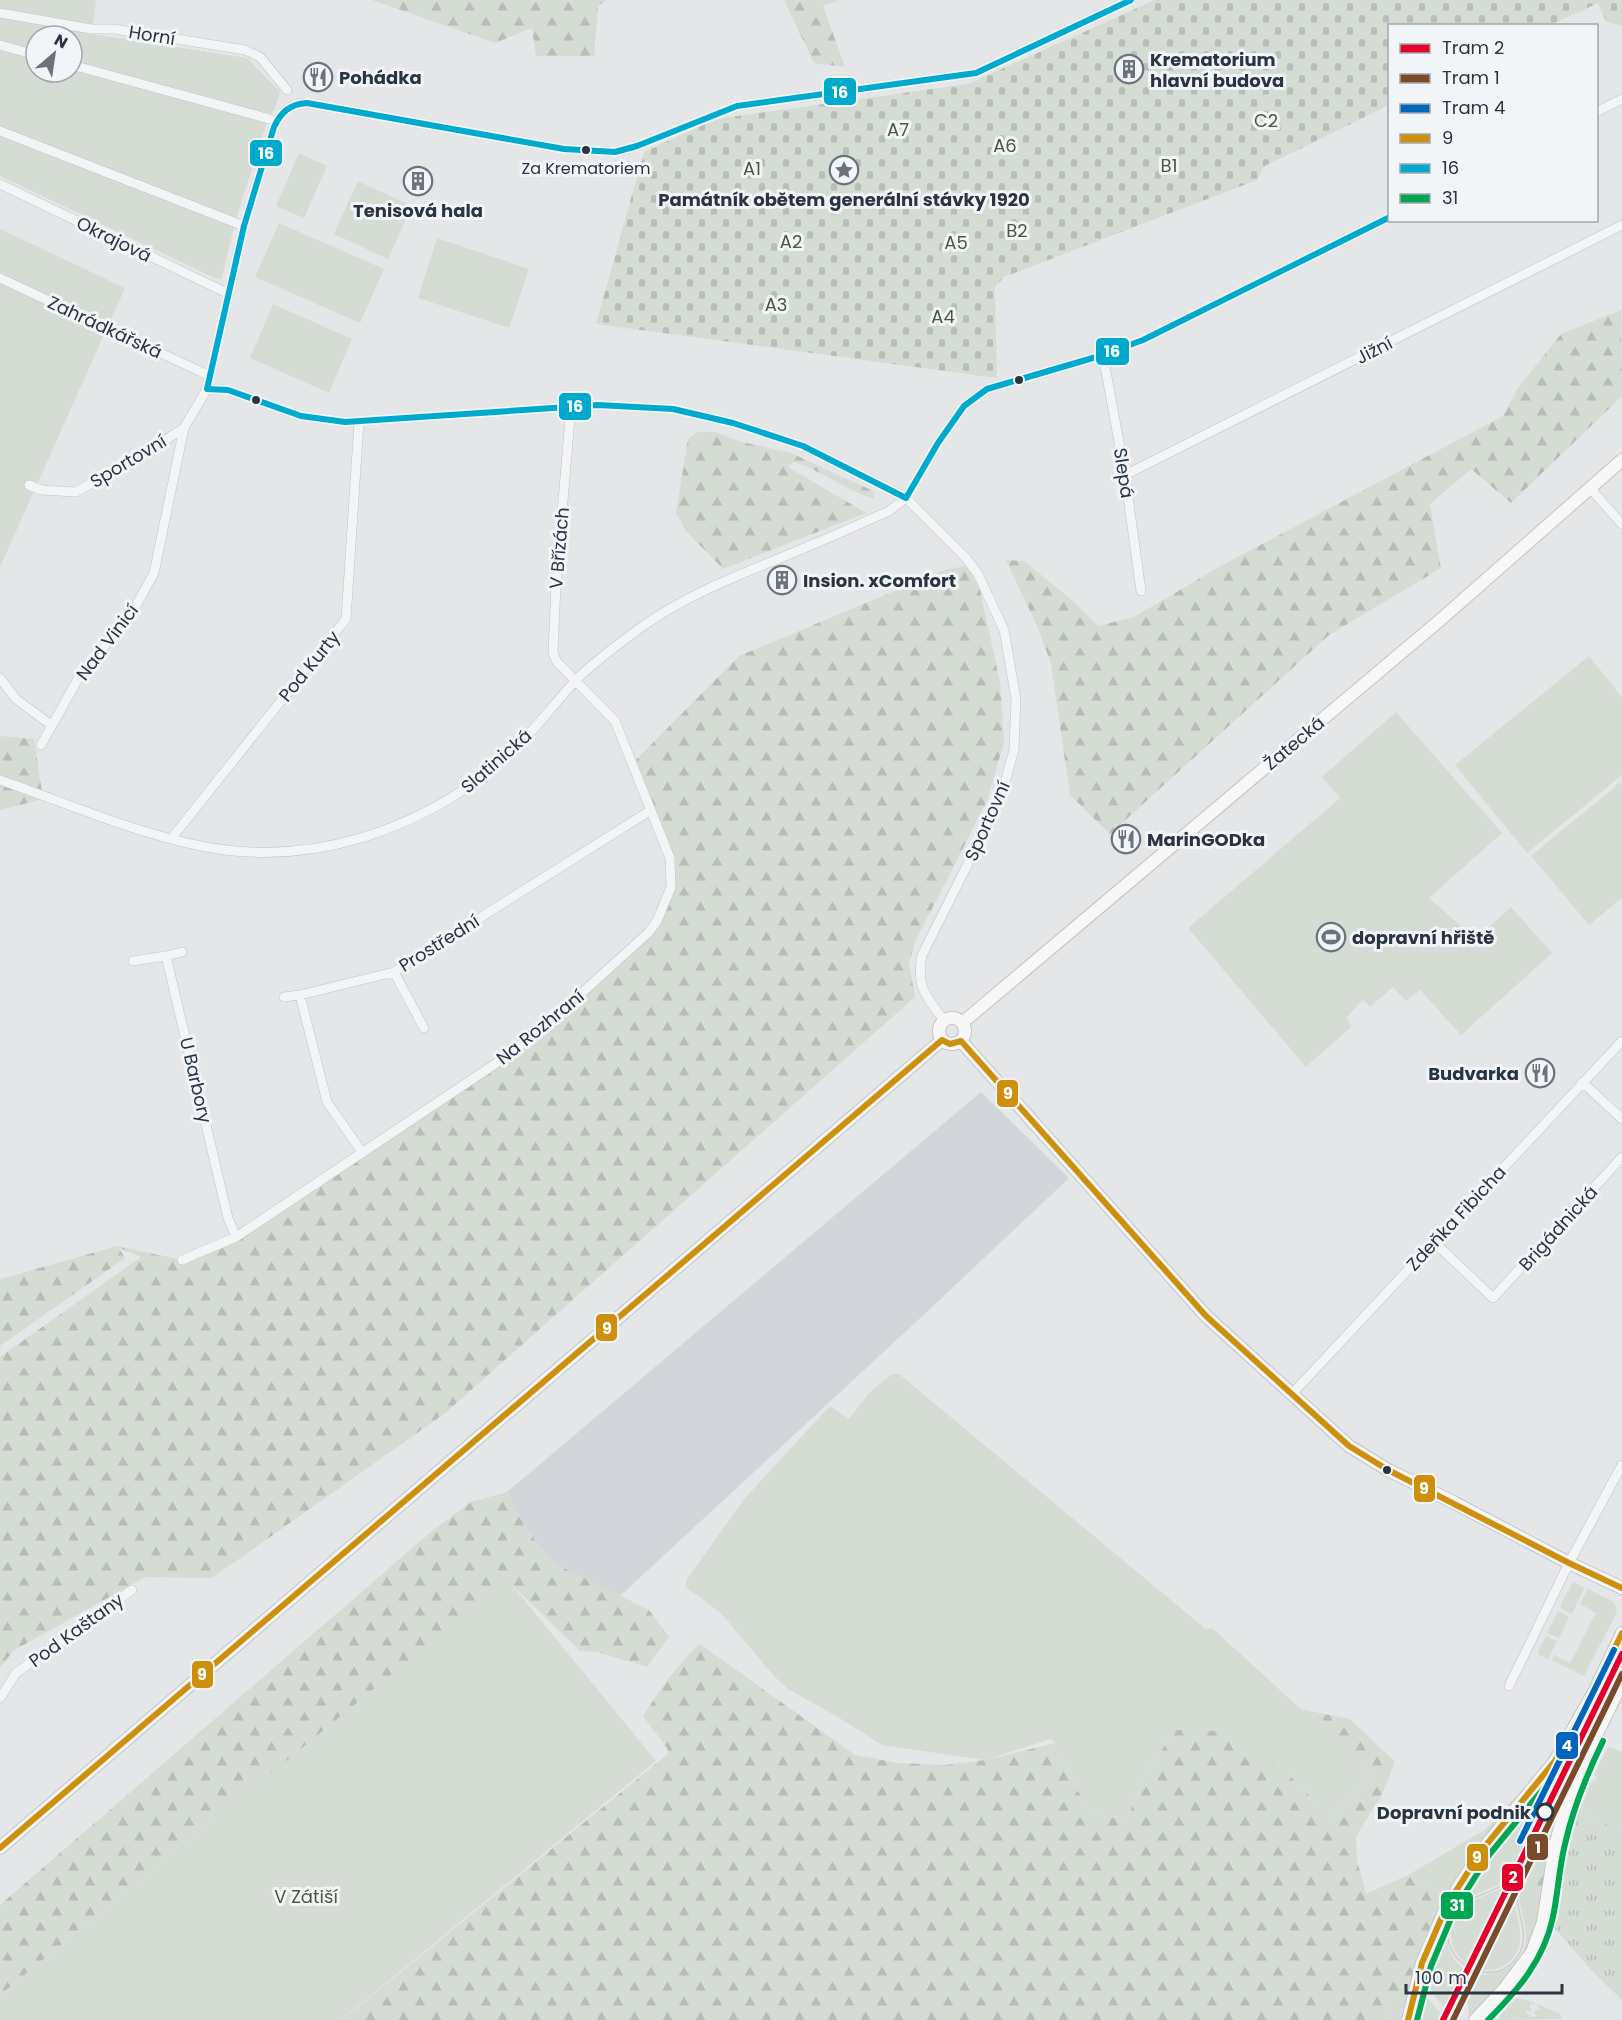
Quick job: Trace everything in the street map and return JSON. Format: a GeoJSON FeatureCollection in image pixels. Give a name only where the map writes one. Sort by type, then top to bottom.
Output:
{"type":"FeatureCollection","features":[{"type":"Feature","properties":{"kind":"street","name":"Sportovní"},"geometry":{"type":"LineString","coordinates":[[29,484],[40,490],[76,492],[184,428],[207,390],[244,226],[277,121],[292,105],[308,103],[564,149],[615,152],[637,146],[737,106],[976,73],[1131,0]]}},
{"type":"Feature","properties":{"kind":"street","name":"Horní"},"geometry":{"type":"LineString","coordinates":[[0,13],[91,29],[114,30],[245,50],[260,57],[287,90]]}},
{"type":"Feature","properties":{"kind":"street"},"geometry":{"type":"LineString","coordinates":[[0,45],[24,52]]}},
{"type":"Feature","properties":{"kind":"street"},"geometry":{"type":"LineString","coordinates":[[84,68],[277,121]]}},
{"type":"Feature","properties":{"kind":"street"},"geometry":{"type":"LineString","coordinates":[[1598,111],[1622,99]]}},
{"type":"Feature","properties":{"kind":"street"},"geometry":{"type":"LineString","coordinates":[[0,131],[244,226]]}},
{"type":"Feature","properties":{"kind":"street","name":"Okrajová"},"geometry":{"type":"LineString","coordinates":[[0,184],[229,294]]}},
{"type":"Feature","properties":{"kind":"street"},"geometry":{"type":"LineString","coordinates":[[906,498],[938,443],[964,406],[987,389],[1008,381],[1103,356],[1143,340],[1388,218]]}},
{"type":"Feature","properties":{"kind":"street","name":"Jižní"},"geometry":{"type":"LineString","coordinates":[[1125,475],[1622,225]]}},
{"type":"Feature","properties":{"kind":"street","name":"Zahrádkářská"},"geometry":{"type":"LineString","coordinates":[[0,278],[210,376]]}},
{"type":"Feature","properties":{"kind":"street","name":"Slepá"},"geometry":{"type":"LineString","coordinates":[[1103,356],[1125,475],[1141,591]]}},
{"type":"Feature","properties":{"kind":"street","name":"Sportovní"},"geometry":{"type":"LineString","coordinates":[[207,390],[228,390],[301,416],[359,422],[571,406],[673,409],[733,423],[803,446],[906,498],[965,557],[978,574],[1004,630],[1016,699],[1014,750],[1000,800],[922,955],[919,973],[921,988],[944,1022]]}},
{"type":"Feature","properties":{"kind":"street","name":"V Břízách"},"geometry":{"type":"LineString","coordinates":[[571,406],[552,642],[557,662],[577,680]]}},
{"type":"Feature","properties":{"kind":"street","name":"Pod Kurty"},"geometry":{"type":"LineString","coordinates":[[171,839],[346,619],[359,422]]}},
{"type":"Feature","properties":{"kind":"street","name":"Nad Vinicí"},"geometry":{"type":"LineString","coordinates":[[41,745],[78,679],[132,613],[154,573],[184,428]]}},
{"type":"Feature","properties":{"kind":"street","name":"Žatecká"},"geometry":{"type":"LineString","coordinates":[[962,1023],[1439,621],[1622,460]]}},
{"type":"Feature","properties":{"kind":"street"},"geometry":{"type":"LineString","coordinates":[[1590,488],[1622,524]]}},
{"type":"Feature","properties":{"kind":"street","name":"Slatinická"},"geometry":{"type":"LineString","coordinates":[[0,780],[121,823],[171,839],[203,846],[233,850],[288,850],[320,848],[361,839],[397,827],[467,789],[504,759],[601,657],[671,608],[705,590],[889,511],[906,498]]}},
{"type":"Feature","properties":{"kind":"street"},"geometry":{"type":"LineString","coordinates":[[0,678],[16,699],[51,725]]}},
{"type":"Feature","properties":{"kind":"street","name":"Na Rozhraní"},"geometry":{"type":"LineString","coordinates":[[182,1260],[236,1237],[504,1058],[584,991],[649,932],[657,921],[671,887],[670,858],[615,721],[577,680]]}},
{"type":"Feature","properties":{"kind":"street","name":"Prostřední"},"geometry":{"type":"LineString","coordinates":[[284,997],[394,972],[651,810]]}},
{"type":"Feature","properties":{"kind":"street"},"geometry":{"type":"LineString","coordinates":[[133,961],[182,952]]}},
{"type":"Feature","properties":{"kind":"street","name":"U Barbory"},"geometry":{"type":"LineString","coordinates":[[166,956],[228,1218],[236,1237]]}},
{"type":"Feature","properties":{"kind":"street"},"geometry":{"type":"LineString","coordinates":[[394,972],[424,1028]]}},
{"type":"Feature","properties":{"kind":"street"},"geometry":{"type":"LineString","coordinates":[[300,994],[327,1102],[362,1152]]}},
{"type":"Feature","properties":{"kind":"street"},"geometry":{"type":"LineString","coordinates":[[942,1040],[940,1028],[944,1022],[952,1019],[962,1023],[965,1031],[961,1041]]}},
{"type":"Feature","properties":{"kind":"street"},"geometry":{"type":"LineString","coordinates":[[942,1040],[950,1044],[961,1041]]}},
{"type":"Feature","properties":{"kind":"street"},"geometry":{"type":"LineString","coordinates":[[0,1848],[942,1040]]}},
{"type":"Feature","properties":{"kind":"street"},"geometry":{"type":"LineString","coordinates":[[961,1041],[1206,1316],[1349,1446],[1388,1470],[1622,1588]]}},
{"type":"Feature","properties":{"kind":"street","name":"Zdeňka Fibicha"},"geometry":{"type":"LineString","coordinates":[[1291,1395],[1622,1041]]}},
{"type":"Feature","properties":{"kind":"street"},"geometry":{"type":"LineString","coordinates":[[1582,1082],[1622,1119]]}},
{"type":"Feature","properties":{"kind":"street","name":"Brigádnická"},"geometry":{"type":"LineString","coordinates":[[1434,1242],[1493,1298],[1622,1157]]}},
{"type":"Feature","properties":{"kind":"street"},"geometry":{"type":"LineString","coordinates":[[1509,1686],[1569,1563],[1622,1465]]}},
{"type":"Feature","properties":{"kind":"street","name":"Pod Kaštany"},"geometry":{"type":"LineString","coordinates":[[0,1698],[16,1673],[132,1590]]}},
{"type":"Feature","properties":{"kind":"street"},"geometry":{"type":"LineString","coordinates":[[1408,2020],[1422,1963],[1447,1905],[1482,1850],[1560,1753],[1594,1692],[1622,1633]]}},
{"type":"Feature","properties":{"kind":"street"},"geometry":{"type":"LineString","coordinates":[[1475,2020],[1504,1989],[1532,1953],[1543,1922],[1555,1846],[1567,1801],[1576,1776],[1622,1683]]}},
{"type":"Feature","properties":{"kind":"shaded area"},"geometry":{"type":"Polygon","coordinates":[[[981,1092],[1069,1178],[620,1596],[554,1563],[526,1529],[507,1492],[981,1092]]]}},
{"type":"Feature","properties":{"kind":"green space"},"geometry":{"type":"Polygon","coordinates":[[[0,0],[96,0],[92,34],[247,58],[280,92],[275,109],[268,118],[234,226],[222,278],[217,279],[0,176],[0,0]]]}},
{"type":"Feature","properties":{"kind":"green space"},"geometry":{"type":"Polygon","coordinates":[[[372,0],[607,0],[598,6],[594,56],[536,56],[532,28],[495,43],[372,0]]]}},
{"type":"Feature","properties":{"kind":"green space"},"geometry":{"type":"Polygon","coordinates":[[[784,0],[839,0],[823,6],[845,67],[814,63],[784,0]]]}},
{"type":"Feature","properties":{"kind":"green space"},"geometry":{"type":"Polygon","coordinates":[[[1155,0],[1622,0],[1622,26],[1606,22],[1598,3],[1553,24],[1388,24],[1388,105],[1263,167],[1257,180],[1004,277],[995,287],[997,378],[596,324],[644,152],[716,119],[968,84],[1155,0]]]}},
{"type":"Feature","properties":{"kind":"green space"},"geometry":{"type":"Polygon","coordinates":[[[299,153],[327,166],[304,218],[276,206],[299,153]]]}},
{"type":"Feature","properties":{"kind":"green space"},"geometry":{"type":"Polygon","coordinates":[[[358,181],[412,206],[388,259],[334,234],[358,181]]]}},
{"type":"Feature","properties":{"kind":"green space"},"geometry":{"type":"Polygon","coordinates":[[[279,223],[384,269],[360,323],[255,277],[279,223]]]}},
{"type":"Feature","properties":{"kind":"green space"},"geometry":{"type":"Polygon","coordinates":[[[0,229],[125,288],[0,567],[0,229]]]}},
{"type":"Feature","properties":{"kind":"green space"},"geometry":{"type":"Polygon","coordinates":[[[437,238],[529,269],[509,328],[418,298],[437,238]]]}},
{"type":"Feature","properties":{"kind":"green space"},"geometry":{"type":"Polygon","coordinates":[[[273,304],[352,339],[329,393],[250,358],[273,304]]]}},
{"type":"Feature","properties":{"kind":"green space"},"geometry":{"type":"Polygon","coordinates":[[[1621,310],[1622,396],[1511,503],[1471,469],[1430,504],[1441,568],[1329,635],[1110,834],[1070,795],[1051,664],[1038,628],[1006,560],[1024,561],[1072,600],[1098,626],[1134,617],[1219,567],[1503,416],[1518,388],[1561,334],[1621,310]]]}},
{"type":"Feature","properties":{"kind":"green space"},"geometry":{"type":"Polygon","coordinates":[[[698,432],[715,432],[742,442],[791,453],[873,491],[875,499],[794,462],[788,467],[866,513],[723,569],[687,532],[676,513],[688,439],[698,432]]]}},
{"type":"Feature","properties":{"kind":"green space"},"geometry":{"type":"Polygon","coordinates":[[[967,566],[980,590],[1000,682],[1004,742],[987,801],[915,942],[909,963],[915,997],[444,1414],[212,1578],[145,1577],[13,1651],[0,1668],[0,1357],[141,1257],[119,1248],[125,1258],[0,1346],[0,1279],[117,1246],[182,1260],[236,1237],[504,1058],[649,932],[669,892],[668,853],[632,764],[739,656],[947,569],[967,566]]]}},
{"type":"Feature","properties":{"kind":"green space"},"geometry":{"type":"Polygon","coordinates":[[[1589,656],[1622,697],[1622,775],[1527,853],[1455,765],[1589,656]]]}},
{"type":"Feature","properties":{"kind":"green space","name":"dopravní hřiště"},"geometry":{"type":"Polygon","coordinates":[[[1396,712],[1502,833],[1429,898],[1463,928],[1468,946],[1511,907],[1552,953],[1461,1035],[1420,990],[1406,1001],[1393,987],[1370,1007],[1363,1000],[1346,1018],[1352,1026],[1306,1067],[1188,928],[1340,798],[1322,777],[1396,712]]]}},
{"type":"Feature","properties":{"kind":"green space"},"geometry":{"type":"Polygon","coordinates":[[[0,736],[34,739],[43,799],[0,810],[0,736]]]}},
{"type":"Feature","properties":{"kind":"green space"},"geometry":{"type":"Polygon","coordinates":[[[1622,781],[1622,898],[1589,925],[1531,856],[1622,781]]]}},
{"type":"Feature","properties":{"kind":"green space"},"geometry":{"type":"Polygon","coordinates":[[[892,1374],[899,1374],[1205,1629],[1212,1628],[1372,1774],[1330,1817],[1289,1775],[1175,1730],[1146,1773],[1128,1816],[1107,1817],[1092,1814],[1074,1785],[1056,1743],[1051,1739],[985,1760],[882,1745],[788,1689],[774,1676],[721,1613],[686,1587],[687,1579],[745,1498],[830,1406],[849,1419],[870,1392],[892,1374]]]}},
{"type":"Feature","properties":{"kind":"green space"},"geometry":{"type":"Polygon","coordinates":[[[507,1492],[526,1529],[554,1563],[649,1610],[669,1637],[647,1667],[597,1652],[580,1651],[507,1580],[0,1995],[0,1905],[432,1531],[471,1502],[507,1492]]]}},
{"type":"Feature","properties":{"kind":"green space","name":"V Zátiší"},"geometry":{"type":"Polygon","coordinates":[[[507,1579],[656,1761],[341,2020],[0,2020],[0,1995],[507,1579]]]}},
{"type":"Feature","properties":{"kind":"green space"},"geometry":{"type":"Polygon","coordinates":[[[1573,1582],[1584,1588],[1572,1614],[1560,1606],[1573,1582]]]}},
{"type":"Feature","properties":{"kind":"green space"},"geometry":{"type":"Polygon","coordinates":[[[1588,1589],[1614,1602],[1617,1612],[1584,1676],[1552,1660],[1554,1655],[1570,1663],[1596,1613],[1580,1604],[1588,1589]]]}},
{"type":"Feature","properties":{"kind":"green space"},"geometry":{"type":"Polygon","coordinates":[[[1558,1611],[1569,1617],[1559,1638],[1547,1633],[1558,1611]]]}},
{"type":"Feature","properties":{"kind":"green space"},"geometry":{"type":"Polygon","coordinates":[[[1546,1636],[1557,1641],[1548,1659],[1537,1654],[1546,1636]]]}},
{"type":"Feature","properties":{"kind":"green space"},"geometry":{"type":"Polygon","coordinates":[[[700,1644],[855,1755],[898,1763],[946,1765],[985,1760],[1056,1743],[1074,1785],[1092,1814],[1107,1817],[1128,1816],[1146,1773],[1175,1730],[1223,1731],[1289,1775],[1330,1817],[1372,1774],[1299,1709],[1350,1719],[1395,1762],[1382,1794],[1356,1837],[1357,1860],[1366,1894],[1408,1875],[1446,1896],[1423,1941],[1406,1999],[1390,1996],[1385,2020],[342,2020],[668,1754],[667,1748],[643,1716],[676,1669],[700,1644]]]}},
{"type":"Feature","properties":{"kind":"green space"},"geometry":{"type":"Polygon","coordinates":[[[1579,1735],[1555,1786],[1546,1782],[1579,1735]]]}},
{"type":"Feature","properties":{"kind":"green space"},"geometry":{"type":"Polygon","coordinates":[[[1607,1748],[1622,1752],[1622,1830],[1578,1813],[1592,1780],[1595,1781],[1597,1777],[1594,1775],[1607,1748]]]}},
{"type":"Feature","properties":{"kind":"green space"},"geometry":{"type":"Polygon","coordinates":[[[1542,1787],[1548,1790],[1520,1846],[1524,1848],[1516,1866],[1496,1886],[1467,1899],[1458,1906],[1447,1923],[1447,1943],[1450,1952],[1464,1969],[1444,2009],[1432,1992],[1427,1972],[1437,1939],[1454,1903],[1483,1859],[1542,1787]]]}},
{"type":"Feature","properties":{"kind":"green space"},"geometry":{"type":"Polygon","coordinates":[[[1516,1796],[1519,1797],[1475,1852],[1446,1896],[1408,1875],[1485,1830],[1516,1796]]]}},
{"type":"Feature","properties":{"kind":"green space"},"geometry":{"type":"Polygon","coordinates":[[[1569,1813],[1572,1817],[1551,1920],[1561,1846],[1569,1813]]]}},
{"type":"Feature","properties":{"kind":"green space"},"geometry":{"type":"Polygon","coordinates":[[[1578,1813],[1622,1830],[1622,2000],[1590,1969],[1553,1926],[1570,1838],[1578,1813]]]}},
{"type":"Feature","properties":{"kind":"green space"},"geometry":{"type":"Polygon","coordinates":[[[1547,1835],[1552,1837],[1543,1894],[1535,1892],[1536,1877],[1525,1871],[1537,1846],[1544,1848],[1548,1841],[1545,1840],[1547,1835]]]}},
{"type":"Feature","properties":{"kind":"green space"},"geometry":{"type":"Polygon","coordinates":[[[1525,1871],[1536,1877],[1543,1894],[1535,1932],[1522,1959],[1489,1998],[1469,2017],[1467,1992],[1474,1974],[1501,1971],[1522,1954],[1526,1930],[1519,1894],[1525,1871]]]}},
{"type":"Feature","properties":{"kind":"green space"},"geometry":{"type":"Polygon","coordinates":[[[1506,1886],[1467,1964],[1458,1955],[1453,1945],[1452,1925],[1456,1916],[1469,1903],[1506,1886]]]}},
{"type":"Feature","properties":{"kind":"green space"},"geometry":{"type":"Polygon","coordinates":[[[1513,1892],[1520,1932],[1518,1951],[1500,1968],[1482,1970],[1475,1968],[1513,1892]]]}},
{"type":"Feature","properties":{"kind":"green space"},"geometry":{"type":"Polygon","coordinates":[[[1390,1996],[1406,1999],[1400,2020],[1385,2020],[1390,1996]]]}},
{"type":"Feature","properties":{"kind":"green space"},"geometry":{"type":"Polygon","coordinates":[[[1426,1997],[1442,2015],[1441,2020],[1413,2020],[1419,1998],[1426,1997]]]}},
{"type":"Feature","properties":{"kind":"green space"},"geometry":{"type":"Polygon","coordinates":[[[1514,1997],[1535,2003],[1529,2007],[1532,2008],[1530,2012],[1527,2010],[1526,2013],[1534,2018],[1536,2009],[1540,2008],[1538,2004],[1560,2014],[1563,2019],[1497,2020],[1514,1997]]]}},
{"type":"Feature","properties":{"kind":"tram line","name":"4"},"geometry":{"type":"LineString","coordinates":[[1520,1841],[1614,1650]]}},
{"type":"Feature","properties":{"kind":"tram line","name":"2"},"geometry":{"type":"LineString","coordinates":[[1443,2020],[1622,1654]]}},
{"type":"Feature","properties":{"kind":"tram line","name":"1"},"geometry":{"type":"LineString","coordinates":[[1453,2020],[1622,1674]]}},
{"type":"Feature","properties":{"kind":"tram line"},"geometry":{"type":"LineString","coordinates":[[1521,1859],[1505,1883],[1466,1902],[1455,1912],[1451,1920],[1448,1935],[1451,1949],[1459,1960],[1470,1968],[1483,1972],[1497,1971],[1509,1966],[1519,1954],[1523,1930],[1517,1891],[1525,1860]]}},
{"type":"Feature","properties":{"kind":"transit line","name":"16"},"geometry":{"type":"LineString","coordinates":[[1131,0],[976,73],[737,106],[637,146],[615,152],[564,149],[307,103],[291,107],[283,113],[274,127],[244,226],[207,389],[228,390],[301,416],[345,422],[598,405],[673,409],[733,423],[803,446],[906,498],[938,443],[964,406],[987,389],[1103,355],[1143,340],[1388,218]]}},
{"type":"Feature","properties":{"kind":"transit line","name":"9"},"geometry":{"type":"LineString","coordinates":[[0,1848],[942,1040],[950,1044],[961,1041],[1206,1316],[1349,1446],[1388,1470],[1622,1588]]}},
{"type":"Feature","properties":{"kind":"transit line","name":"9"},"geometry":{"type":"LineString","coordinates":[[1408,2020],[1422,1963],[1447,1905],[1482,1850],[1555,1761],[1594,1692],[1622,1633]]}},
{"type":"Feature","properties":{"kind":"transit line","name":"31"},"geometry":{"type":"LineString","coordinates":[[1417,2020],[1431,1966],[1455,1909],[1489,1855],[1562,1766],[1602,1696],[1622,1654]]}},
{"type":"Feature","properties":{"kind":"transit line","name":"31"},"geometry":{"type":"LineString","coordinates":[[1488,2020],[1519,1986],[1536,1961],[1549,1933],[1563,1853],[1572,1817],[1603,1741]]}},
{"type":"Feature","properties":{"kind":"place","name":"Krematorium hlavní budova"},"geometry":{"type":"Point","coordinates":[1129,69]}},
{"type":"Feature","properties":{"kind":"place","name":"Pohádka"},"geometry":{"type":"Point","coordinates":[318,77]}},
{"type":"Feature","properties":{"kind":"place","name":"Za Krematoriem"},"geometry":{"type":"Point","coordinates":[586,150]}},
{"type":"Feature","properties":{"kind":"place","name":"Památník obětem generální stávky 1920"},"geometry":{"type":"Point","coordinates":[844,170]}},
{"type":"Feature","properties":{"kind":"place","name":"Tenisová hala"},"geometry":{"type":"Point","coordinates":[418,181]}},
{"type":"Feature","properties":{"kind":"place","name":"Insion. xComfort"},"geometry":{"type":"Point","coordinates":[782,580]}},
{"type":"Feature","properties":{"kind":"place","name":"MarinGODka"},"geometry":{"type":"Point","coordinates":[1126,839]}},
{"type":"Feature","properties":{"kind":"place","name":"dopravní hřiště"},"geometry":{"type":"Point","coordinates":[1331,937]}},
{"type":"Feature","properties":{"kind":"place","name":"Budvarka"},"geometry":{"type":"Point","coordinates":[1540,1073]}},
{"type":"Feature","properties":{"kind":"place","name":"Dopravní podnik"},"geometry":{"type":"Point","coordinates":[1545,1812]}},
{"type":"Feature","properties":{"kind":"park label","name":"C2"},"geometry":{"type":"Point","coordinates":[1266,120]}},
{"type":"Feature","properties":{"kind":"park label","name":"A7"},"geometry":{"type":"Point","coordinates":[898,129]}},
{"type":"Feature","properties":{"kind":"park label","name":"A6"},"geometry":{"type":"Point","coordinates":[1005,145]}},
{"type":"Feature","properties":{"kind":"park label","name":"B1"},"geometry":{"type":"Point","coordinates":[1169,165]}},
{"type":"Feature","properties":{"kind":"park label","name":"A1"},"geometry":{"type":"Point","coordinates":[752,168]}},
{"type":"Feature","properties":{"kind":"park label","name":"B2"},"geometry":{"type":"Point","coordinates":[1017,230]}},
{"type":"Feature","properties":{"kind":"park label","name":"A2"},"geometry":{"type":"Point","coordinates":[791,241]}},
{"type":"Feature","properties":{"kind":"park label","name":"A5"},"geometry":{"type":"Point","coordinates":[956,242]}},
{"type":"Feature","properties":{"kind":"park label","name":"A3"},"geometry":{"type":"Point","coordinates":[776,304]}},
{"type":"Feature","properties":{"kind":"park label","name":"A4"},"geometry":{"type":"Point","coordinates":[943,316]}}]}
